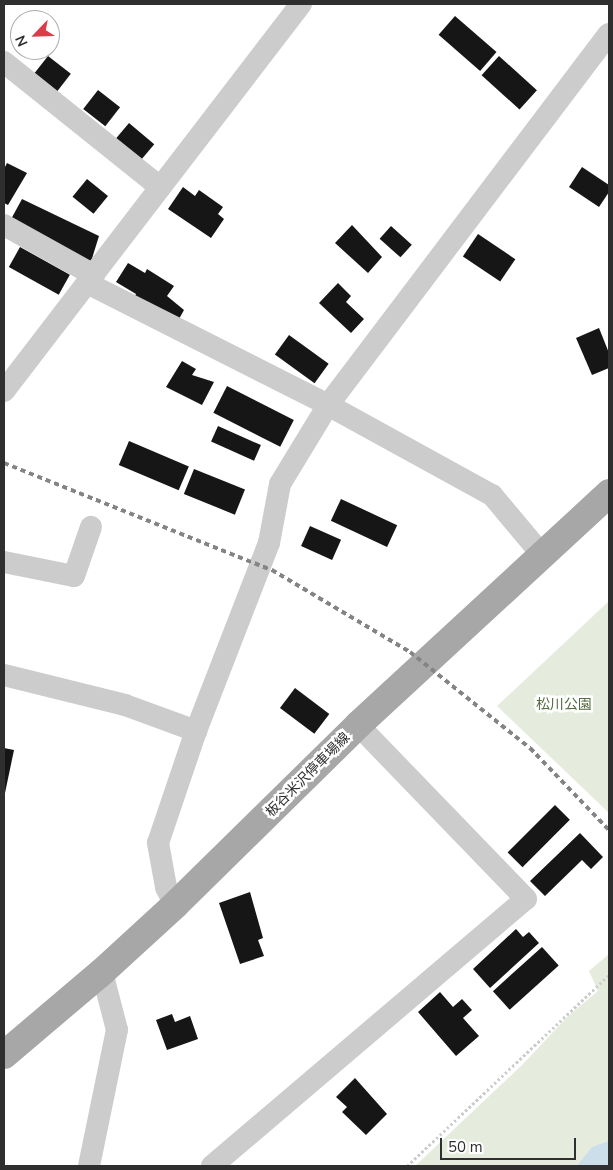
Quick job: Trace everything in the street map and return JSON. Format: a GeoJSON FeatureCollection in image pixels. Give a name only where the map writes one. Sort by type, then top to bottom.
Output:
{"type":"FeatureCollection","features":[{"type":"Feature","properties":{"kind":"main road","name":"板谷米沢停車場線"},"geometry":{"type":"LineString","coordinates":[[4,1055],[102,972],[175,905],[358,725],[609,493]]}},
{"type":"Feature","properties":{"kind":"street"},"geometry":{"type":"LineString","coordinates":[[4,391],[301,4]]}},
{"type":"Feature","properties":{"kind":"street"},"geometry":{"type":"LineString","coordinates":[[175,905],[166,887],[158,843],[196,732],[269,543],[280,484],[328,405],[609,34]]}},
{"type":"Feature","properties":{"kind":"street"},"geometry":{"type":"LineString","coordinates":[[4,62],[160,188]]}},
{"type":"Feature","properties":{"kind":"street"},"geometry":{"type":"LineString","coordinates":[[4,225],[90,279],[328,405],[492,495],[543,556]]}},
{"type":"Feature","properties":{"kind":"street"},"geometry":{"type":"LineString","coordinates":[[4,562],[74,576],[91,528]]}},
{"type":"Feature","properties":{"kind":"street"},"geometry":{"type":"LineString","coordinates":[[4,675],[125,705],[196,732]]}},
{"type":"Feature","properties":{"kind":"street"},"geometry":{"type":"LineString","coordinates":[[212,1166],[526,899],[358,725]]}},
{"type":"Feature","properties":{"kind":"street"},"geometry":{"type":"LineString","coordinates":[[90,1166],[116,1030],[102,972]]}},
{"type":"Feature","properties":{"kind":"path"},"geometry":{"type":"LineString","coordinates":[[407,1166],[609,975]]}},
{"type":"Feature","properties":{"kind":"green space","name":"松川公園"},"geometry":{"type":"Polygon","coordinates":[[[609,601],[609,813],[497,706],[609,601]]]}},
{"type":"Feature","properties":{"kind":"green space"},"geometry":{"type":"Polygon","coordinates":[[[609,954],[609,1166],[415,1166],[523,1064],[568,1016],[598,991],[589,971],[609,954]]]}},
{"type":"Feature","properties":{"kind":"water"},"geometry":{"type":"Polygon","coordinates":[[[609,1141],[609,1166],[577,1166],[592,1147],[609,1141]]]}},
{"type":"Feature","properties":{"kind":"building"},"geometry":{"type":"Polygon","coordinates":[[[455,16],[497,52],[480,71],[439,35],[455,16]]]}},
{"type":"Feature","properties":{"kind":"building"},"geometry":{"type":"Polygon","coordinates":[[[499,56],[537,90],[520,109],[482,75],[499,56]]]}},
{"type":"Feature","properties":{"kind":"building"},"geometry":{"type":"Polygon","coordinates":[[[45,60],[53,60],[71,74],[57,92],[34,74],[45,60]]]}},
{"type":"Feature","properties":{"kind":"building"},"geometry":{"type":"Polygon","coordinates":[[[98,90],[120,107],[105,126],[83,109],[98,90]]]}},
{"type":"Feature","properties":{"kind":"building"},"geometry":{"type":"Polygon","coordinates":[[[129,123],[154,144],[141,160],[116,139],[129,123]]]}},
{"type":"Feature","properties":{"kind":"building"},"geometry":{"type":"Polygon","coordinates":[[[7,163],[27,173],[8,205],[4,203],[4,169],[7,163]]]}},
{"type":"Feature","properties":{"kind":"building"},"geometry":{"type":"Polygon","coordinates":[[[582,167],[609,185],[609,192],[599,207],[569,187],[582,167]]]}},
{"type":"Feature","properties":{"kind":"building"},"geometry":{"type":"Polygon","coordinates":[[[87,179],[108,196],[94,214],[73,197],[87,179]]]}},
{"type":"Feature","properties":{"kind":"building"},"geometry":{"type":"Polygon","coordinates":[[[183,187],[195,196],[199,190],[223,207],[218,214],[224,219],[211,238],[168,209],[183,187]]]}},
{"type":"Feature","properties":{"kind":"building"},"geometry":{"type":"Polygon","coordinates":[[[22,199],[99,236],[90,265],[10,221],[22,199]]]}},
{"type":"Feature","properties":{"kind":"building"},"geometry":{"type":"Polygon","coordinates":[[[352,225],[382,257],[368,273],[335,243],[352,225]]]}},
{"type":"Feature","properties":{"kind":"building"},"geometry":{"type":"Polygon","coordinates":[[[391,226],[412,245],[400,257],[380,239],[391,226]]]}},
{"type":"Feature","properties":{"kind":"building"},"geometry":{"type":"Polygon","coordinates":[[[478,234],[515,259],[500,282],[463,256],[478,234]]]}},
{"type":"Feature","properties":{"kind":"building"},"geometry":{"type":"Polygon","coordinates":[[[20,247],[70,275],[59,295],[9,267],[20,247]]]}},
{"type":"Feature","properties":{"kind":"building"},"geometry":{"type":"Polygon","coordinates":[[[128,263],[145,273],[147,269],[174,286],[167,296],[184,310],[179,319],[133,300],[136,294],[116,282],[128,263]]]}},
{"type":"Feature","properties":{"kind":"building"},"geometry":{"type":"Polygon","coordinates":[[[338,283],[351,296],[346,302],[364,319],[351,333],[319,303],[338,283]]]}},
{"type":"Feature","properties":{"kind":"building"},"geometry":{"type":"Polygon","coordinates":[[[599,328],[609,353],[609,368],[592,375],[576,338],[599,328]]]}},
{"type":"Feature","properties":{"kind":"building"},"geometry":{"type":"Polygon","coordinates":[[[289,335],[329,364],[315,383],[275,354],[289,335]]]}},
{"type":"Feature","properties":{"kind":"building"},"geometry":{"type":"Polygon","coordinates":[[[182,361],[196,369],[192,375],[214,382],[202,405],[166,387],[182,361]]]}},
{"type":"Feature","properties":{"kind":"building"},"geometry":{"type":"Polygon","coordinates":[[[227,386],[294,420],[280,447],[213,413],[227,386]]]}},
{"type":"Feature","properties":{"kind":"building"},"geometry":{"type":"Polygon","coordinates":[[[218,426],[261,445],[254,461],[211,442],[218,426]]]}},
{"type":"Feature","properties":{"kind":"building"},"geometry":{"type":"Polygon","coordinates":[[[129,441],[189,466],[179,490],[119,465],[129,441]]]}},
{"type":"Feature","properties":{"kind":"building"},"geometry":{"type":"Polygon","coordinates":[[[194,469],[245,490],[235,515],[184,494],[194,469]]]}},
{"type":"Feature","properties":{"kind":"building"},"geometry":{"type":"Polygon","coordinates":[[[341,499],[397,525],[387,547],[331,521],[341,499]]]}},
{"type":"Feature","properties":{"kind":"building"},"geometry":{"type":"Polygon","coordinates":[[[310,526],[341,540],[332,560],[301,546],[310,526]]]}},
{"type":"Feature","properties":{"kind":"building"},"geometry":{"type":"Polygon","coordinates":[[[295,688],[329,714],[314,734],[280,708],[295,688]]]}},
{"type":"Feature","properties":{"kind":"building"},"geometry":{"type":"Polygon","coordinates":[[[4,748],[14,750],[5,793],[4,793],[4,748]]]}},
{"type":"Feature","properties":{"kind":"building"},"geometry":{"type":"Polygon","coordinates":[[[555,805],[570,820],[522,867],[508,852],[555,805]]]}},
{"type":"Feature","properties":{"kind":"building"},"geometry":{"type":"Polygon","coordinates":[[[580,833],[603,857],[591,869],[582,860],[545,896],[530,881],[580,833]]]}},
{"type":"Feature","properties":{"kind":"building"},"geometry":{"type":"Polygon","coordinates":[[[250,892],[263,938],[258,940],[264,956],[240,964],[219,903],[250,892]]]}},
{"type":"Feature","properties":{"kind":"building"},"geometry":{"type":"Polygon","coordinates":[[[516,929],[523,937],[529,932],[539,943],[490,988],[473,969],[516,929]]]}},
{"type":"Feature","properties":{"kind":"building"},"geometry":{"type":"Polygon","coordinates":[[[542,947],[559,966],[510,1010],[493,991],[542,947]]]}},
{"type":"Feature","properties":{"kind":"building"},"geometry":{"type":"Polygon","coordinates":[[[440,992],[453,1007],[462,999],[472,1010],[463,1018],[479,1036],[456,1056],[418,1012],[440,992]]]}},
{"type":"Feature","properties":{"kind":"building"},"geometry":{"type":"Polygon","coordinates":[[[172,1014],[175,1022],[190,1016],[198,1039],[167,1050],[156,1020],[172,1014]]]}},
{"type":"Feature","properties":{"kind":"building"},"geometry":{"type":"Polygon","coordinates":[[[355,1078],[387,1114],[366,1135],[342,1112],[347,1107],[336,1097],[355,1078]]]}},
{"type":"Feature","properties":{"kind":"railway"},"geometry":{"type":"LineString","coordinates":[[4,463],[272,570],[410,652],[530,748],[609,830]]}}]}
